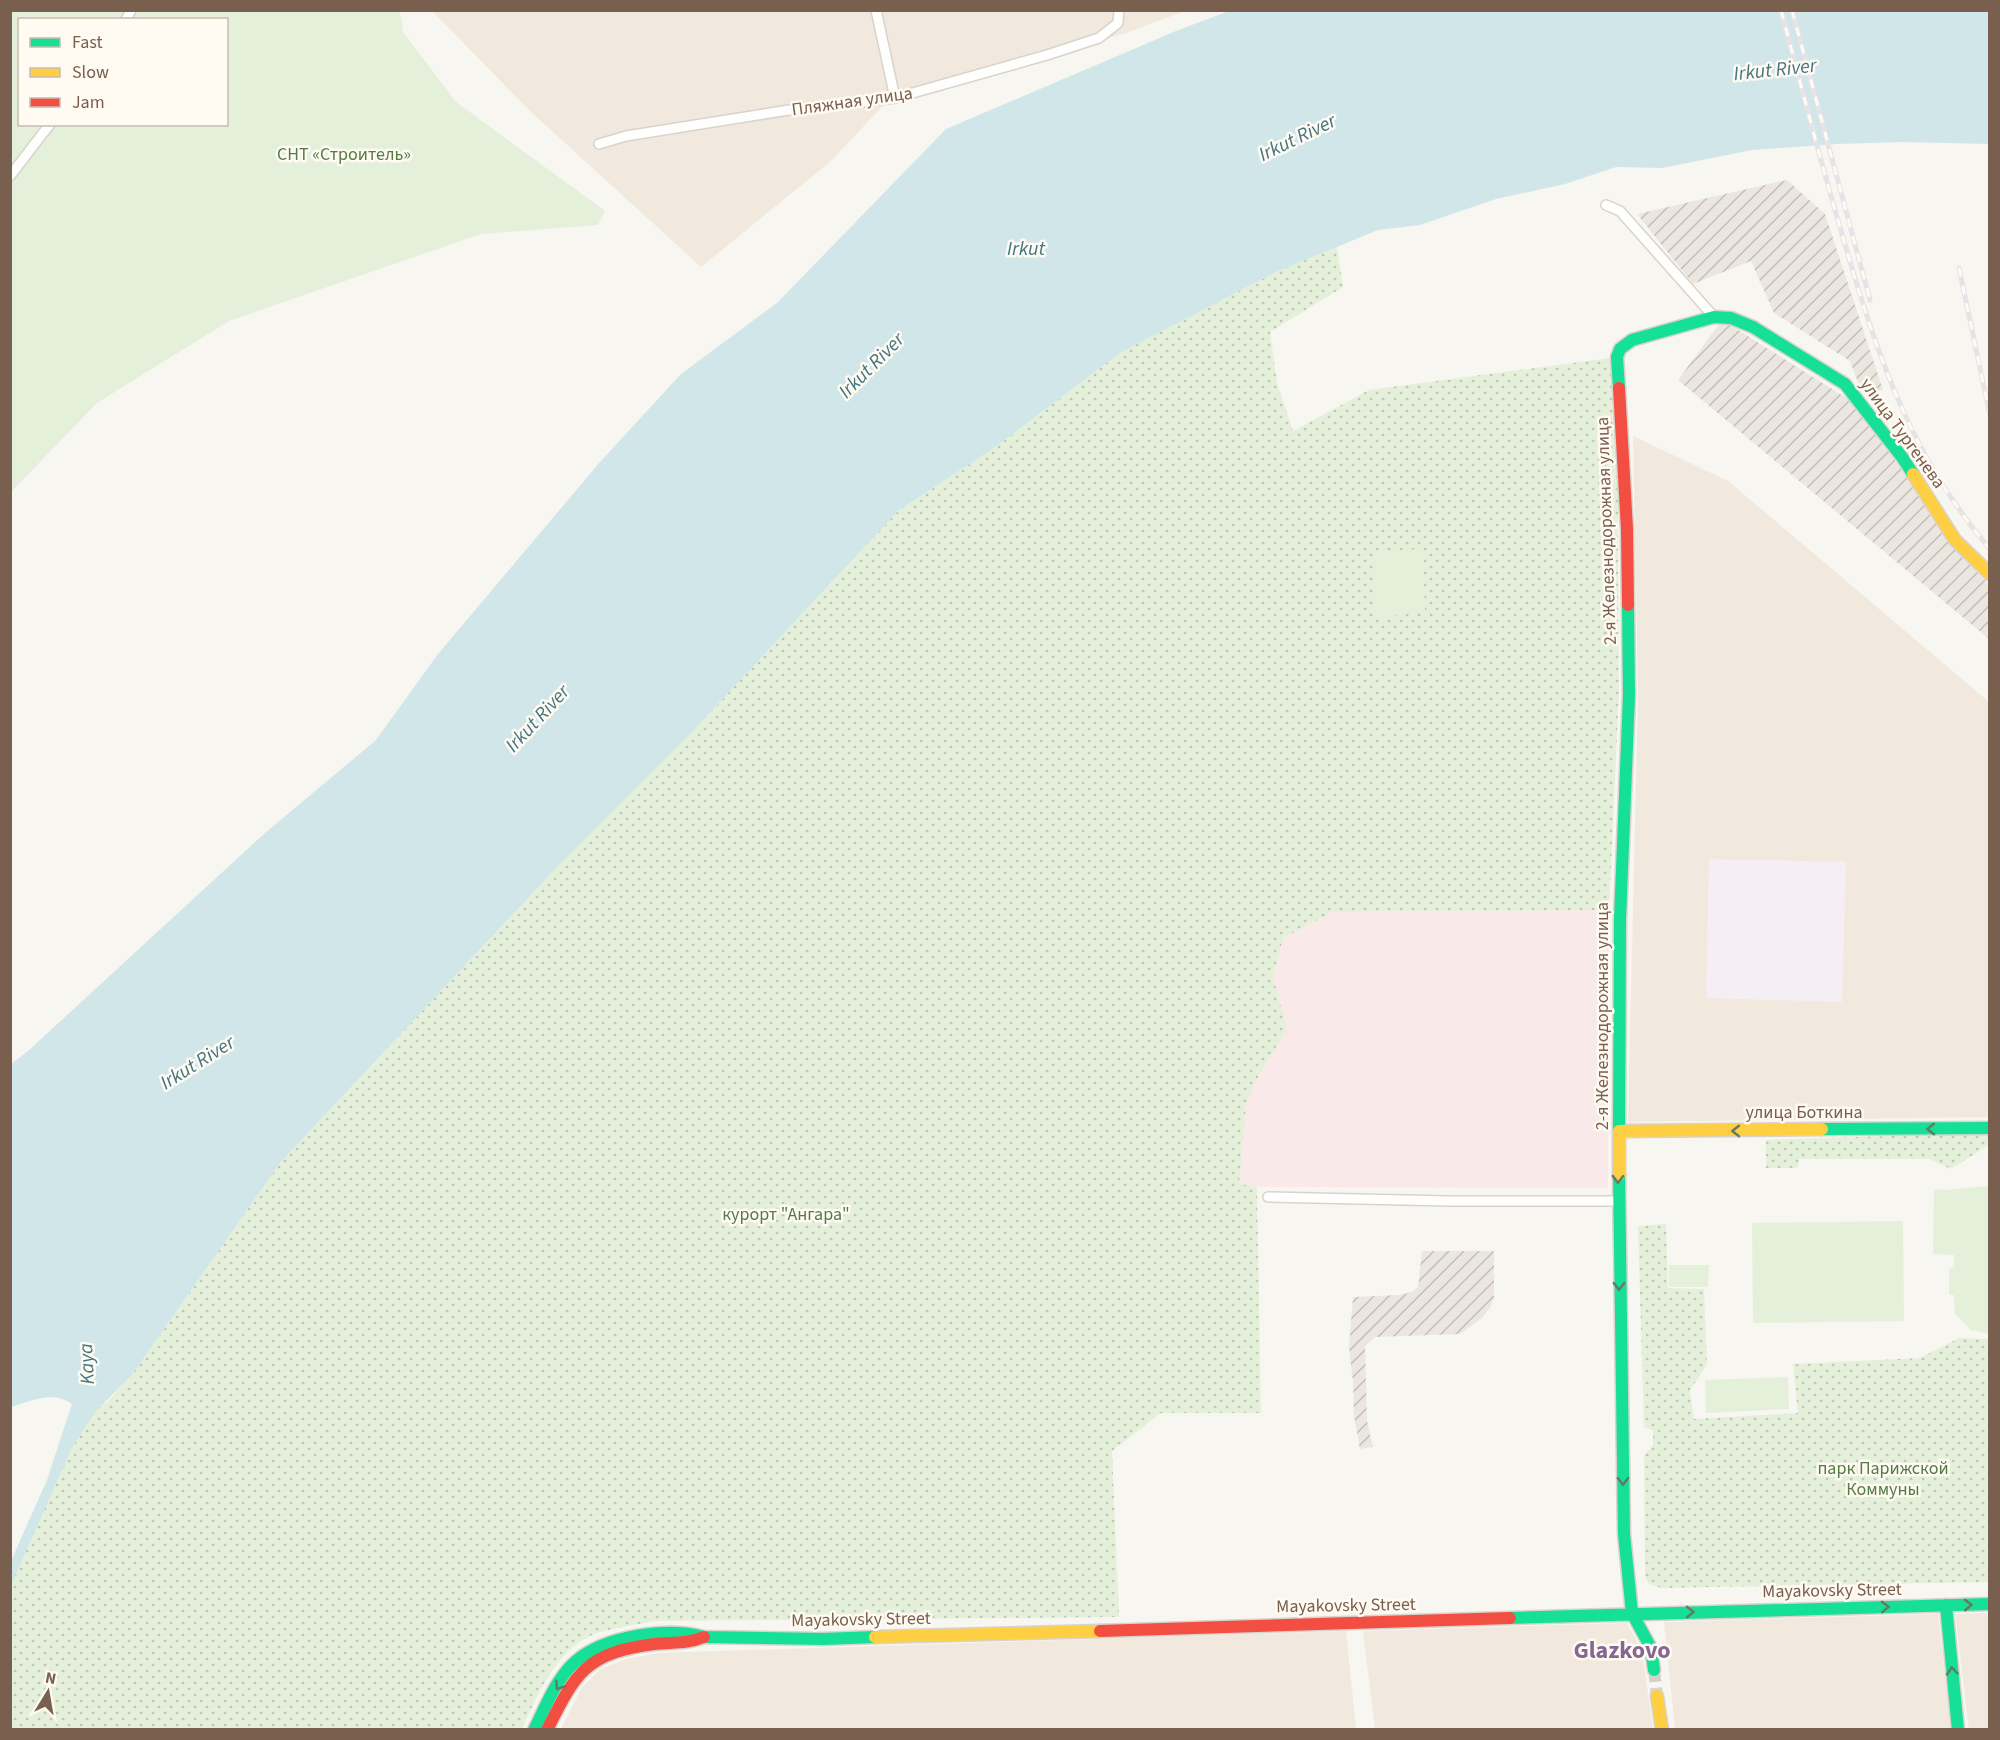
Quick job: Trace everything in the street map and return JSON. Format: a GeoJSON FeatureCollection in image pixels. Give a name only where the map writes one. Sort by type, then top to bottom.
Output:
{"type":"FeatureCollection","features":[{"type":"Feature","properties":{"kind":"main road","name":"2-я Железнодорожная улица"},"geometry":{"type":"LineString","coordinates":[[1654,1670],[1651,1648],[1632,1614],[1624,1534],[1618,1201],[1620,919],[1629,695],[1627,530],[1617,357],[1620,349],[1632,340],[1714,317]]}},
{"type":"Feature","properties":{"kind":"main road","name":"улица Тургенева"},"geometry":{"type":"LineString","coordinates":[[1714,317],[1731,318],[1754,327],[1845,384],[1902,457],[1954,540],[1989,574]]}},
{"type":"Feature","properties":{"kind":"main road","name":"улица Боткина"},"geometry":{"type":"LineString","coordinates":[[1619,1131],[1989,1128]]}},
{"type":"Feature","properties":{"kind":"main road","name":"Mayakovsky Street"},"geometry":{"type":"LineString","coordinates":[[534,1730],[557,1687],[576,1662],[601,1647],[641,1636],[687,1633],[704,1637],[823,1639],[1989,1604]]}},
{"type":"Feature","properties":{"kind":"main road"},"geometry":{"type":"LineString","coordinates":[[1946,1605],[1958,1730]]}},
{"type":"Feature","properties":{"kind":"main road","name":"Mayakovsky Street"},"geometry":{"type":"LineString","coordinates":[[548,1730],[561,1701],[590,1664],[623,1650],[656,1644],[691,1644],[704,1637]]}},
{"type":"Feature","properties":{"kind":"main road"},"geometry":{"type":"LineString","coordinates":[[1657,1696],[1662,1730]]}},
{"type":"Feature","properties":{"kind":"street"},"geometry":{"type":"LineString","coordinates":[[876,10],[895,98]]}},
{"type":"Feature","properties":{"kind":"street","name":"Пляжная улица"},"geometry":{"type":"LineString","coordinates":[[599,144],[626,136],[789,110],[895,98],[1099,38],[1118,23],[1119,10]]}},
{"type":"Feature","properties":{"kind":"street"},"geometry":{"type":"LineString","coordinates":[[10,176],[48,126]]}},
{"type":"Feature","properties":{"kind":"street"},"geometry":{"type":"LineString","coordinates":[[1606,205],[1620,211],[1714,317]]}},
{"type":"Feature","properties":{"kind":"street"},"geometry":{"type":"LineString","coordinates":[[1268,1197],[1449,1201],[1618,1201]]}},
{"type":"Feature","properties":{"kind":"shaded area"},"geometry":{"type":"Polygon","coordinates":[[[432,11],[1185,11],[1120,35],[893,95],[831,161],[701,267],[530,111],[432,11]]]}},
{"type":"Feature","properties":{"kind":"shaded area"},"geometry":{"type":"Polygon","coordinates":[[[1787,180],[1825,214],[1883,390],[1862,393],[1850,361],[1774,313],[1751,261],[1693,284],[1637,214],[1787,180]]]}},
{"type":"Feature","properties":{"kind":"shaded area"},"geometry":{"type":"Polygon","coordinates":[[[1722,320],[1848,399],[1881,439],[1954,549],[1989,584],[1989,639],[1678,380],[1722,320]]]}},
{"type":"Feature","properties":{"kind":"shaded area"},"geometry":{"type":"Polygon","coordinates":[[[1633,436],[1728,481],[1989,702],[1990,1117],[1628,1122],[1638,695],[1633,436]]]}},
{"type":"Feature","properties":{"kind":"shaded area"},"geometry":{"type":"Polygon","coordinates":[[[1709,859],[1846,862],[1842,1002],[1706,998],[1709,859]]]}},
{"type":"Feature","properties":{"kind":"shaded area"},"geometry":{"type":"Polygon","coordinates":[[[1609,910],[1608,1188],[1257,1187],[1239,1185],[1246,1104],[1259,1075],[1287,1029],[1273,977],[1283,938],[1333,912],[1609,910]]]}},
{"type":"Feature","properties":{"kind":"shaded area"},"geometry":{"type":"Polygon","coordinates":[[[1422,1251],[1494,1251],[1494,1298],[1482,1318],[1460,1334],[1375,1337],[1365,1346],[1367,1421],[1373,1447],[1360,1449],[1354,1416],[1349,1347],[1353,1297],[1399,1295],[1412,1292],[1418,1287],[1422,1251]]]}},
{"type":"Feature","properties":{"kind":"shaded area"},"geometry":{"type":"Polygon","coordinates":[[[1989,1613],[1989,1729],[1969,1729],[1955,1614],[1989,1613]]]}},
{"type":"Feature","properties":{"kind":"shaded area"},"geometry":{"type":"Polygon","coordinates":[[[1938,1614],[1951,1729],[1675,1729],[1664,1622],[1938,1614]]]}},
{"type":"Feature","properties":{"kind":"shaded area"},"geometry":{"type":"Polygon","coordinates":[[[1627,1623],[1642,1651],[1653,1729],[1375,1729],[1363,1631],[1627,1623]]]}},
{"type":"Feature","properties":{"kind":"shaded area"},"geometry":{"type":"Polygon","coordinates":[[[1346,1631],[1356,1729],[561,1729],[582,1687],[601,1669],[626,1659],[657,1653],[1346,1631]]]}},
{"type":"Feature","properties":{"kind":"green space","name":"СНТ «Строитель»"},"geometry":{"type":"Polygon","coordinates":[[[10,11],[400,11],[403,32],[456,102],[605,211],[598,225],[481,234],[229,321],[97,403],[11,492],[10,11]]]}},
{"type":"Feature","properties":{"kind":"green space","name":"курорт \"Ангара\""},"geometry":{"type":"Polygon","coordinates":[[[1337,247],[1343,287],[1270,332],[1277,383],[1293,431],[1369,390],[1617,357],[1619,690],[1609,910],[1333,912],[1283,938],[1273,977],[1287,1029],[1259,1075],[1246,1104],[1239,1184],[1257,1187],[1261,1413],[1161,1413],[1112,1451],[1119,1617],[654,1621],[590,1636],[567,1653],[548,1676],[522,1729],[11,1730],[10,1585],[72,1448],[95,1411],[108,1401],[132,1375],[280,1163],[559,865],[691,733],[898,511],[994,448],[1120,353],[1276,272],[1337,247]]]}},
{"type":"Feature","properties":{"kind":"green space"},"geometry":{"type":"Polygon","coordinates":[[[1423,549],[1425,612],[1374,618],[1376,551],[1423,549]]]}},
{"type":"Feature","properties":{"kind":"green space"},"geometry":{"type":"Polygon","coordinates":[[[1989,1133],[1989,1145],[1951,1169],[1929,1159],[1799,1159],[1798,1168],[1766,1168],[1766,1140],[1989,1133]]]}},
{"type":"Feature","properties":{"kind":"green space"},"geometry":{"type":"Polygon","coordinates":[[[1990,1186],[1989,1334],[1971,1330],[1955,1314],[1954,1295],[1949,1295],[1949,1269],[1954,1267],[1954,1255],[1933,1254],[1934,1189],[1990,1186]]]}},
{"type":"Feature","properties":{"kind":"green space"},"geometry":{"type":"Polygon","coordinates":[[[1903,1221],[1904,1321],[1753,1323],[1752,1223],[1903,1221]]]}},
{"type":"Feature","properties":{"kind":"green space","name":"парк Парижской Коммуны"},"geometry":{"type":"Polygon","coordinates":[[[1666,1224],[1668,1288],[1704,1289],[1707,1365],[1690,1390],[1694,1419],[1798,1413],[1793,1364],[1920,1358],[1959,1338],[1989,1339],[1989,1582],[1662,1588],[1649,1584],[1645,1576],[1644,1455],[1653,1446],[1653,1430],[1644,1427],[1638,1226],[1666,1224]]]}},
{"type":"Feature","properties":{"kind":"green space"},"geometry":{"type":"Polygon","coordinates":[[[1669,1265],[1709,1265],[1708,1287],[1669,1287],[1669,1265]]]}},
{"type":"Feature","properties":{"kind":"green space"},"geometry":{"type":"Polygon","coordinates":[[[1788,1377],[1789,1409],[1706,1413],[1705,1380],[1788,1377]]]}},
{"type":"Feature","properties":{"kind":"water","name":"Irkut"},"geometry":{"type":"Polygon","coordinates":[[[1229,11],[1989,11],[1989,144],[1902,142],[1836,144],[1752,150],[1662,168],[1616,167],[1565,184],[1496,199],[1420,225],[1378,230],[1276,272],[1120,353],[994,448],[898,511],[691,733],[559,865],[280,1163],[132,1375],[95,1412],[72,1448],[11,1585],[11,1561],[47,1480],[72,1404],[50,1397],[11,1407],[11,1064],[28,1051],[265,833],[376,740],[438,654],[600,462],[681,374],[777,303],[946,129],[1176,31],[1229,11]]]}},
{"type":"Feature","properties":{"kind":"tunnel"},"geometry":{"type":"LineString","coordinates":[[1654,1670],[1657,1696]]}},
{"type":"Feature","properties":{"kind":"railway"},"geometry":{"type":"LineString","coordinates":[[1781,10],[1834,206],[1882,360],[1898,400],[1938,477],[1962,514],[1990,549]]}},
{"type":"Feature","properties":{"kind":"railway"},"geometry":{"type":"LineString","coordinates":[[1792,10],[1870,300]]}},
{"type":"Feature","properties":{"kind":"railway"},"geometry":{"type":"LineString","coordinates":[[1959,268],[1990,416]]}},
{"type":"Feature","properties":{"kind":"traffic: fast"},"geometry":{"type":"LineString","coordinates":[[1619,388],[1617,357],[1620,349],[1632,340],[1714,317],[1731,318],[1753,327],[1845,384],[1913,474]]}},
{"type":"Feature","properties":{"kind":"traffic: fast"},"geometry":{"type":"LineString","coordinates":[[1619,1131],[1620,919],[1629,695],[1628,605]]}},
{"type":"Feature","properties":{"kind":"traffic: fast"},"geometry":{"type":"LineString","coordinates":[[1822,1129],[1990,1128]]}},
{"type":"Feature","properties":{"kind":"traffic: fast"},"geometry":{"type":"LineString","coordinates":[[1619,1175],[1624,1534],[1632,1613]]}},
{"type":"Feature","properties":{"kind":"traffic: fast"},"geometry":{"type":"LineString","coordinates":[[1510,1618],[1990,1604]]}},
{"type":"Feature","properties":{"kind":"traffic: fast"},"geometry":{"type":"LineString","coordinates":[[1946,1605],[1958,1730]]}},
{"type":"Feature","properties":{"kind":"traffic: fast"},"geometry":{"type":"LineString","coordinates":[[1632,1613],[1651,1648],[1654,1670]]}},
{"type":"Feature","properties":{"kind":"traffic: fast"},"geometry":{"type":"LineString","coordinates":[[534,1730],[552,1694],[568,1669],[587,1653],[619,1640],[672,1633],[704,1637],[823,1639],[875,1637]]}},
{"type":"Feature","properties":{"kind":"traffic: slow"},"geometry":{"type":"LineString","coordinates":[[1913,474],[1955,540],[1990,574]]}},
{"type":"Feature","properties":{"kind":"traffic: slow"},"geometry":{"type":"LineString","coordinates":[[1619,1175],[1619,1131],[1822,1129]]}},
{"type":"Feature","properties":{"kind":"traffic: slow"},"geometry":{"type":"LineString","coordinates":[[875,1637],[1100,1631]]}},
{"type":"Feature","properties":{"kind":"traffic: slow"},"geometry":{"type":"LineString","coordinates":[[1657,1696],[1662,1730]]}},
{"type":"Feature","properties":{"kind":"traffic: jam"},"geometry":{"type":"LineString","coordinates":[[1619,388],[1627,529],[1628,605]]}},
{"type":"Feature","properties":{"kind":"traffic: jam"},"geometry":{"type":"LineString","coordinates":[[1100,1631],[1510,1618]]}},
{"type":"Feature","properties":{"kind":"traffic: jam"},"geometry":{"type":"LineString","coordinates":[[547,1730],[566,1693],[586,1669],[598,1660],[631,1648],[685,1642],[704,1637]]}},
{"type":"Feature","properties":{"kind":"district","name":"Glazkovo"},"geometry":{"type":"Point","coordinates":[1622,1650]}},
{"type":"Feature","properties":{"kind":"water label","name":"Irkut River"},"geometry":{"type":"Point","coordinates":[1775,69]}},
{"type":"Feature","properties":{"kind":"water label","name":"Irkut River"},"geometry":{"type":"Point","coordinates":[1297,137]}},
{"type":"Feature","properties":{"kind":"water label","name":"Irkut River"},"geometry":{"type":"Point","coordinates":[871,365]}},
{"type":"Feature","properties":{"kind":"water label","name":"Irkut River"},"geometry":{"type":"Point","coordinates":[537,718]}},
{"type":"Feature","properties":{"kind":"water label","name":"Irkut River"},"geometry":{"type":"Point","coordinates":[197,1062]}},
{"type":"Feature","properties":{"kind":"water label","name":"Kaya"},"geometry":{"type":"Point","coordinates":[86,1364]}}]}
